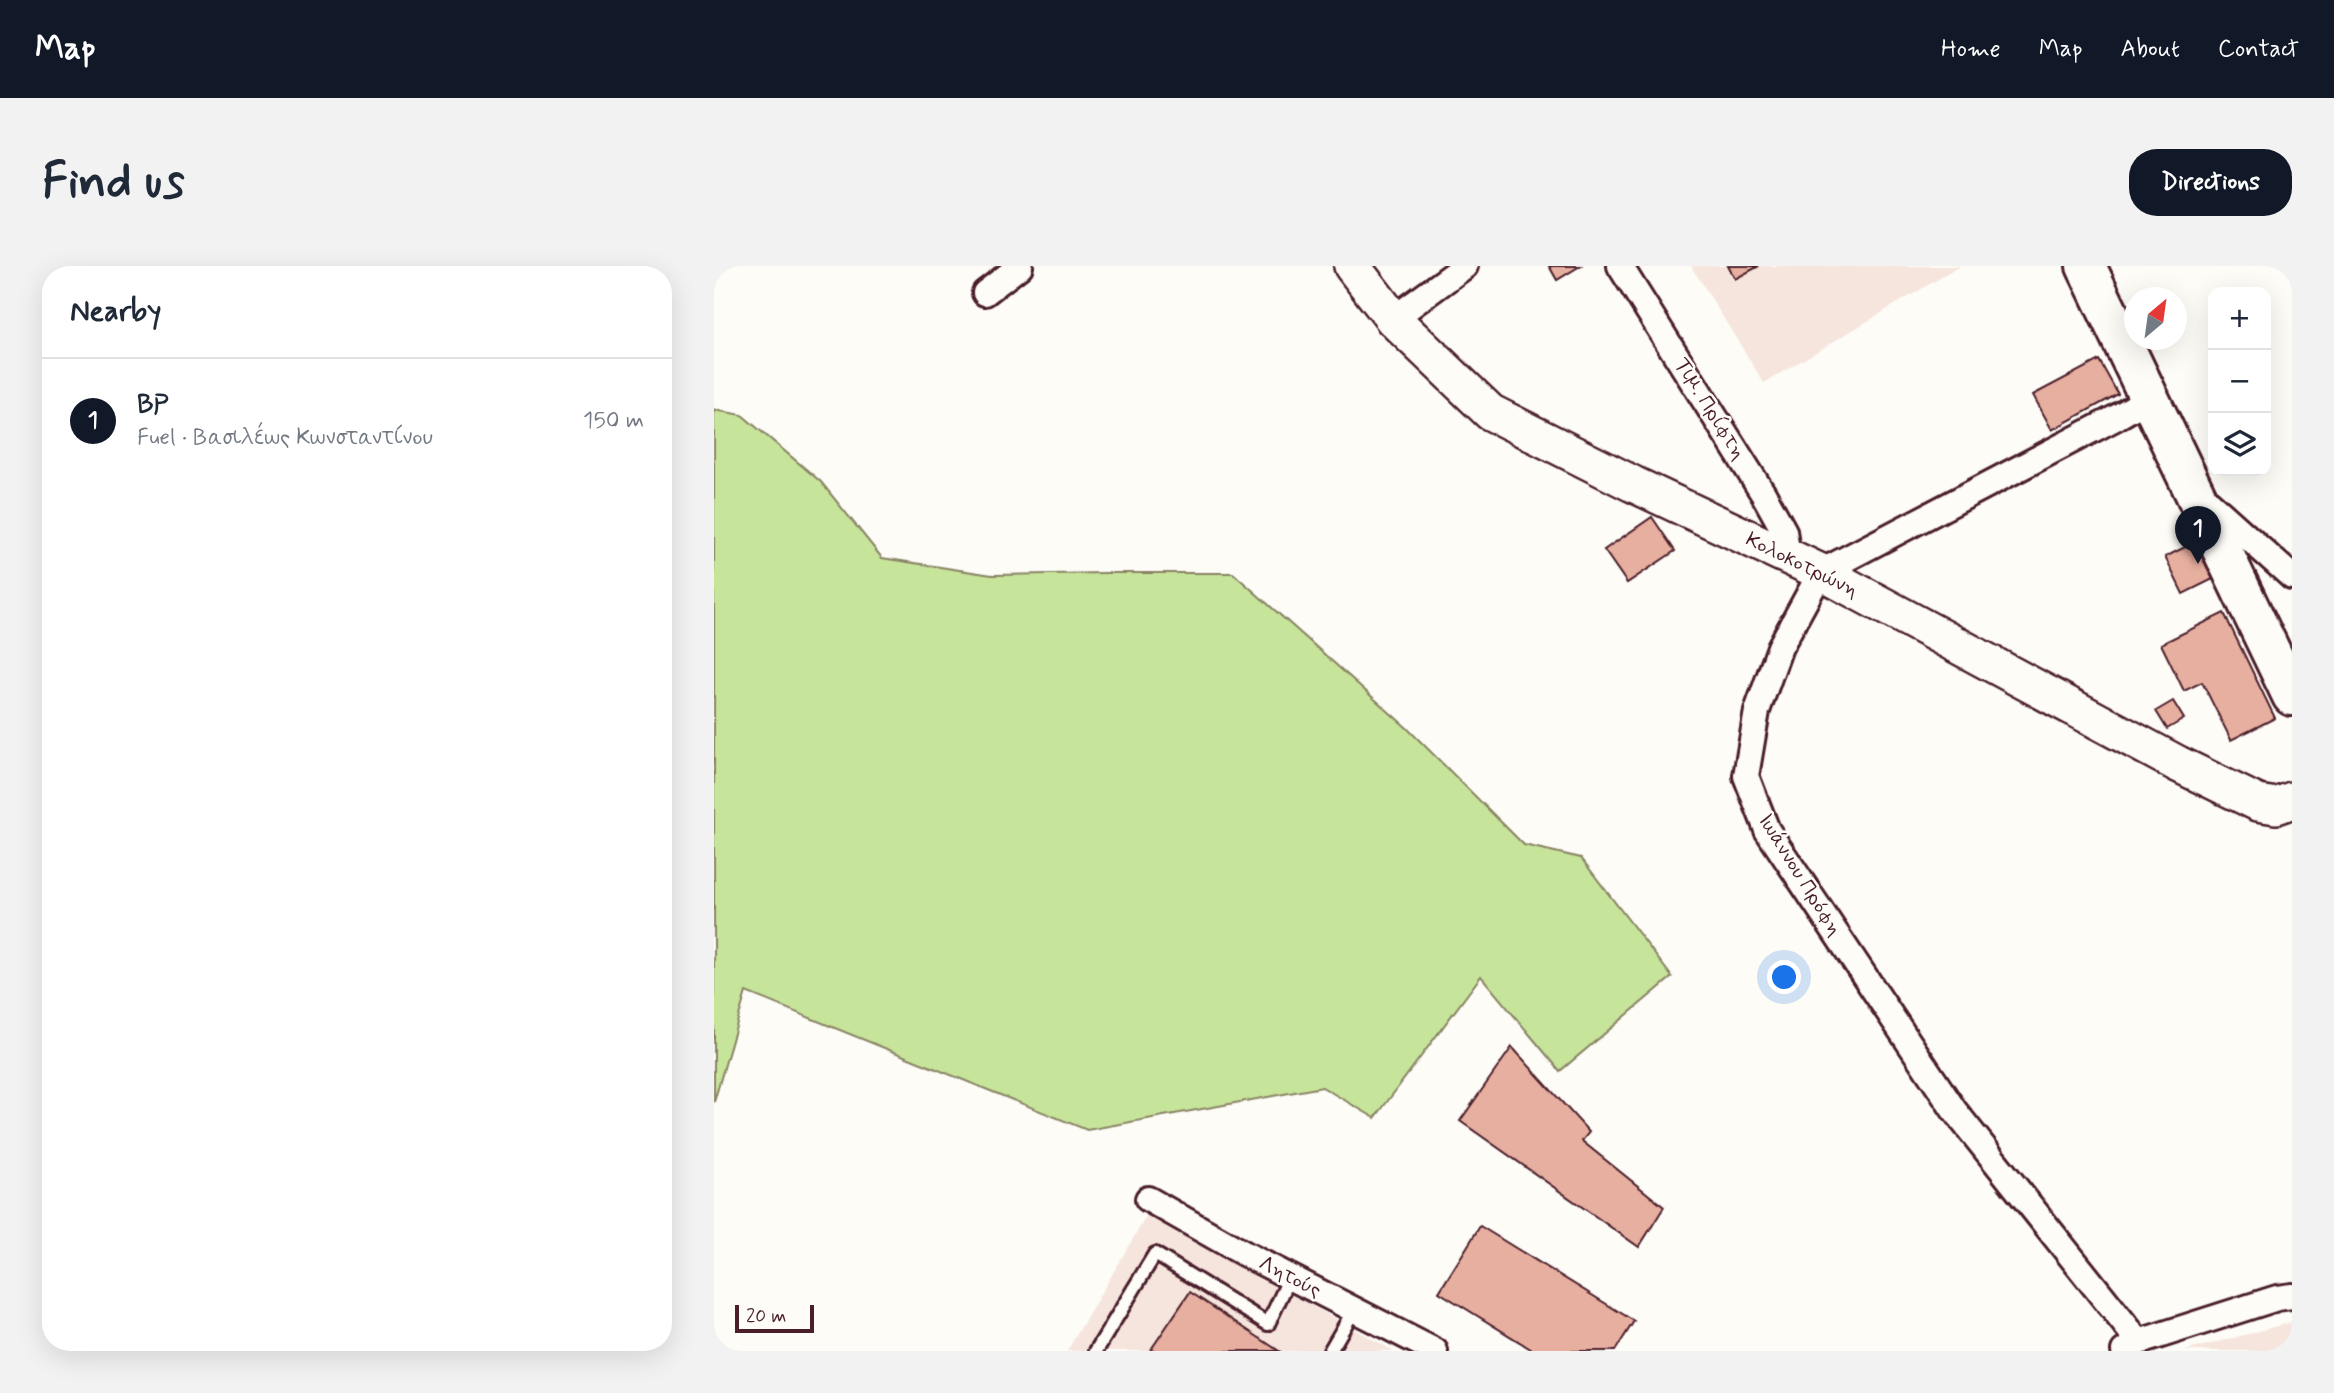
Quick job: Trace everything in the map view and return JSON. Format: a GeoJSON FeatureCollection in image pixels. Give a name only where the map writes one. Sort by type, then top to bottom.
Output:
{"type":"FeatureCollection","features":[{"type":"Feature","properties":{"kind":"main road"},"geometry":{"type":"LineString","coordinates":[[2086,266],[2190,485],[2203,530],[2226,578],[2292,696]]}},
{"type":"Feature","properties":{"kind":"street"},"geometry":{"type":"LineString","coordinates":[[985,293],[1020,266]]}},
{"type":"Feature","properties":{"kind":"street","name":"Κολοκοτρώνη"},"geometry":{"type":"LineString","coordinates":[[1352,266],[1393,319],[1490,412],[1633,484],[1821,572],[2189,770],[2258,803],[2276,806],[2292,800]]}},
{"type":"Feature","properties":{"kind":"street"},"geometry":{"type":"LineString","coordinates":[[1393,319],[1465,266]]}},
{"type":"Feature","properties":{"kind":"street","name":"Τιμ. Πρίφτη"},"geometry":{"type":"LineString","coordinates":[[1620,266],[1764,495],[1784,531],[1788,557]]}},
{"type":"Feature","properties":{"kind":"street"},"geometry":{"type":"LineString","coordinates":[[1821,572],[2149,398]]}},
{"type":"Feature","properties":{"kind":"street"},"geometry":{"type":"LineString","coordinates":[[2190,485],[2292,577]]}},
{"type":"Feature","properties":{"kind":"street","name":"Ιωάννου Πρόφη"},"geometry":{"type":"LineString","coordinates":[[1821,572],[1780,647],[1758,710],[1746,776],[1767,830],[1954,1110],[2131,1346]]}},
{"type":"Feature","properties":{"kind":"street","name":"Λητούς"},"geometry":{"type":"LineString","coordinates":[[1148,1199],[1290,1277],[1435,1351]]}},
{"type":"Feature","properties":{"kind":"street"},"geometry":{"type":"LineString","coordinates":[[2131,1346],[2292,1296]]}},
{"type":"Feature","properties":{"kind":"lane"},"geometry":{"type":"LineString","coordinates":[[1096,1351],[1155,1254],[1268,1324],[1290,1277]]}},
{"type":"Feature","properties":{"kind":"lane"},"geometry":{"type":"LineString","coordinates":[[1330,1351],[1354,1310]]}},
{"type":"Feature","properties":{"kind":"shaded area"},"geometry":{"type":"Polygon","coordinates":[[[1691,266],[1960,266],[1764,383],[1691,266]]]}},
{"type":"Feature","properties":{"kind":"shaded area"},"geometry":{"type":"Polygon","coordinates":[[[1147,1215],[1394,1351],[1067,1351],[1147,1215]]]}},
{"type":"Feature","properties":{"kind":"shaded area"},"geometry":{"type":"Polygon","coordinates":[[[2292,1322],[2292,1351],[2185,1351],[2292,1322]]]}},
{"type":"Feature","properties":{"kind":"green space"},"geometry":{"type":"Polygon","coordinates":[[[714,410],[742,415],[821,482],[882,558],[992,575],[1233,573],[1406,727],[1524,845],[1581,858],[1672,977],[1560,1071],[1481,976],[1375,1118],[1322,1087],[1087,1130],[746,992],[714,1102],[714,410]]]}},
{"type":"Feature","properties":{"kind":"building"},"geometry":{"type":"Polygon","coordinates":[[[1549,266],[1580,266],[1557,280],[1549,266]]]}},
{"type":"Feature","properties":{"kind":"building"},"geometry":{"type":"Polygon","coordinates":[[[1728,266],[1759,266],[1735,279],[1728,266]]]}},
{"type":"Feature","properties":{"kind":"building"},"geometry":{"type":"Polygon","coordinates":[[[2099,360],[2118,394],[2052,430],[2033,395],[2099,360]]]}},
{"type":"Feature","properties":{"kind":"building"},"geometry":{"type":"Polygon","coordinates":[[[1652,517],[1675,551],[1627,583],[1604,550],[1652,517]]]}},
{"type":"Feature","properties":{"kind":"building"},"geometry":{"type":"Polygon","coordinates":[[[2195,542],[2213,579],[2183,594],[2165,557],[2195,542]]]}},
{"type":"Feature","properties":{"kind":"building"},"geometry":{"type":"Polygon","coordinates":[[[2224,613],[2275,718],[2231,740],[2202,682],[2184,691],[2161,644],[2224,613]]]}},
{"type":"Feature","properties":{"kind":"building"},"geometry":{"type":"Polygon","coordinates":[[[2173,701],[2184,719],[2167,729],[2156,711],[2173,701]]]}},
{"type":"Feature","properties":{"kind":"building"},"geometry":{"type":"Polygon","coordinates":[[[1512,1047],[1589,1132],[1582,1141],[1664,1207],[1639,1247],[1460,1121],[1512,1047]]]}},
{"type":"Feature","properties":{"kind":"building"},"geometry":{"type":"Polygon","coordinates":[[[1480,1226],[1634,1321],[1615,1351],[1534,1351],[1439,1292],[1480,1226]]]}},
{"type":"Feature","properties":{"kind":"building"},"geometry":{"type":"Polygon","coordinates":[[[1190,1292],[1279,1351],[1150,1351],[1190,1292]]]}},
{"type":"Feature","properties":{"kind":"place","name":"BP"},"geometry":{"type":"Point","coordinates":[2198,564]}}]}
